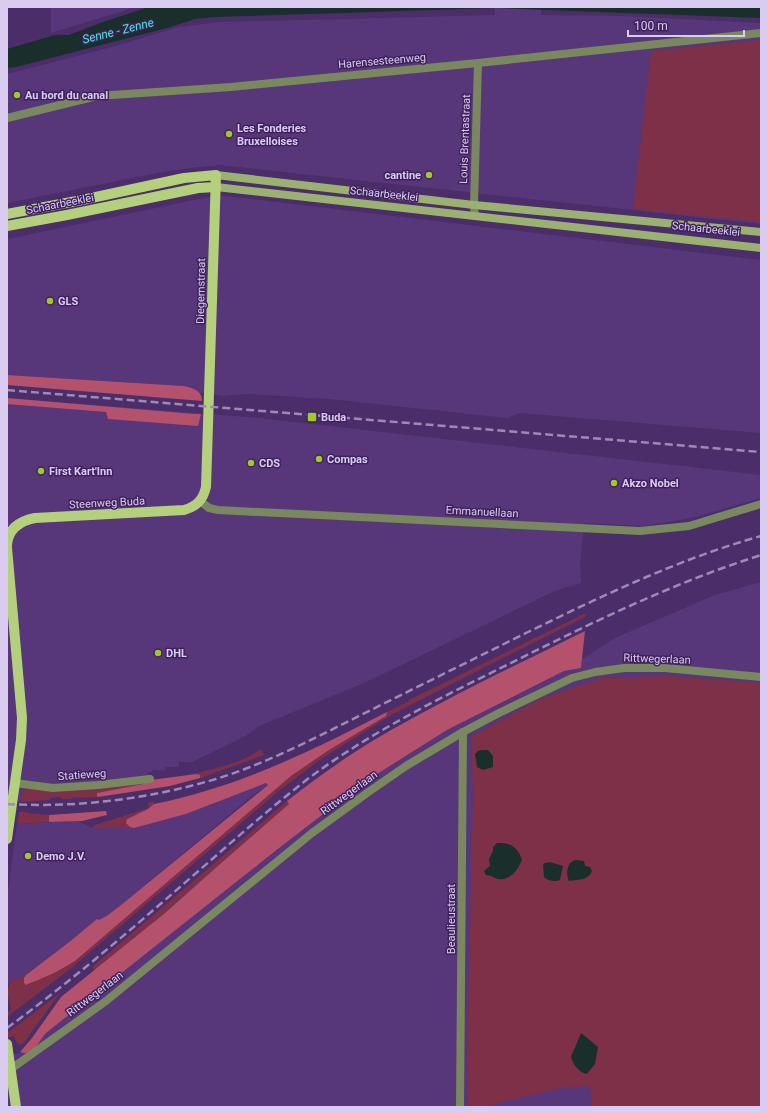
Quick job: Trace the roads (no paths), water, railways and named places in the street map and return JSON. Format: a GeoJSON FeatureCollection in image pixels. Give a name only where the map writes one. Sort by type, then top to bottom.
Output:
{"type":"FeatureCollection","features":[{"type":"Feature","properties":{"kind":"main road","name":"Schaarbeeklei"},"geometry":{"type":"LineString","coordinates":[[7,214],[82,200],[184,178],[216,175],[474,204],[761,232]]}},
{"type":"Feature","properties":{"kind":"main road","name":"Diegemstraat"},"geometry":{"type":"LineString","coordinates":[[200,502],[206,487],[216,175]]}},
{"type":"Feature","properties":{"kind":"main road","name":"Schaarbeeklei"},"geometry":{"type":"LineString","coordinates":[[7,226],[198,188],[216,187],[761,248]]}},
{"type":"Feature","properties":{"kind":"main road","name":"Steenweg Buda"},"geometry":{"type":"LineString","coordinates":[[11,526],[35,518],[184,510],[190,509],[200,502]]}},
{"type":"Feature","properties":{"kind":"main road"},"geometry":{"type":"LineString","coordinates":[[7,545],[11,526]]}},
{"type":"Feature","properties":{"kind":"main road"},"geometry":{"type":"LineString","coordinates":[[7,548],[22,706],[20,740],[7,839]]}},
{"type":"Feature","properties":{"kind":"main road"},"geometry":{"type":"LineString","coordinates":[[7,1044],[9,1070],[16,1107]]}},
{"type":"Feature","properties":{"kind":"street","name":"Harensesteenweg"},"geometry":{"type":"LineString","coordinates":[[7,118],[97,96],[231,87],[761,33]]}},
{"type":"Feature","properties":{"kind":"street","name":"Louis Brentastraat"},"geometry":{"type":"LineString","coordinates":[[475,216],[474,204],[478,63]]}},
{"type":"Feature","properties":{"kind":"street","name":"Emmanuellaan"},"geometry":{"type":"LineString","coordinates":[[200,502],[209,508],[218,510],[640,531],[689,526],[761,504]]}},
{"type":"Feature","properties":{"kind":"street","name":"Rittwegerlaan"},"geometry":{"type":"LineString","coordinates":[[9,1070],[106,1001],[335,816],[406,766],[463,732],[554,686],[572,678],[595,672],[644,667],[761,677]]}},
{"type":"Feature","properties":{"kind":"street","name":"Beaulieustraat"},"geometry":{"type":"LineString","coordinates":[[460,1107],[463,732]]}},
{"type":"Feature","properties":{"kind":"street","name":"Statieweg"},"geometry":{"type":"LineString","coordinates":[[15,783],[53,788],[150,779]]}},
{"type":"Feature","properties":{"kind":"water","name":"Senne - Zenne"},"geometry":{"type":"Polygon","coordinates":[[[149,7],[761,7],[761,18],[495,8],[215,17],[195,19],[167,28],[16,67],[7,68],[7,49],[55,35],[69,35],[149,7]]]}},
{"type":"Feature","properties":{"kind":"water"},"geometry":{"type":"Polygon","coordinates":[[[482,750],[488,750],[493,756],[493,767],[483,770],[477,767],[475,754],[482,750]]]}},
{"type":"Feature","properties":{"kind":"water"},"geometry":{"type":"Polygon","coordinates":[[[497,843],[509,844],[518,851],[522,859],[519,867],[513,874],[502,879],[486,875],[484,871],[490,866],[489,859],[493,851],[493,847],[497,843]]]}},
{"type":"Feature","properties":{"kind":"water"},"geometry":{"type":"Polygon","coordinates":[[[575,860],[584,861],[585,866],[590,867],[592,871],[586,878],[569,881],[567,874],[568,867],[570,863],[575,860]]]}},
{"type":"Feature","properties":{"kind":"water"},"geometry":{"type":"Polygon","coordinates":[[[550,862],[563,866],[560,880],[552,881],[544,877],[543,865],[550,862]]]}},
{"type":"Feature","properties":{"kind":"water"},"geometry":{"type":"Polygon","coordinates":[[[581,1033],[598,1047],[595,1064],[587,1074],[581,1072],[577,1068],[571,1057],[581,1033]]]}},
{"type":"Feature","properties":{"kind":"railway"},"geometry":{"type":"LineString","coordinates":[[7,390],[761,452]]}},
{"type":"Feature","properties":{"kind":"railway"},"geometry":{"type":"LineString","coordinates":[[7,804],[60,805],[139,797],[190,786],[238,772],[301,745],[614,591],[671,567],[731,545],[761,536]]}},
{"type":"Feature","properties":{"kind":"railway"},"geometry":{"type":"LineString","coordinates":[[7,1028],[103,953],[294,789],[333,761],[406,716],[602,619],[696,578],[761,555]]}},
{"type":"Feature","properties":{"kind":"place","name":"Au bord du canal"},"geometry":{"type":"Point","coordinates":[17,95]}},
{"type":"Feature","properties":{"kind":"place","name":"Les Fonderies Bruxelloises"},"geometry":{"type":"Point","coordinates":[229,134]}},
{"type":"Feature","properties":{"kind":"place","name":"cantine"},"geometry":{"type":"Point","coordinates":[429,175]}},
{"type":"Feature","properties":{"kind":"place","name":"GLS"},"geometry":{"type":"Point","coordinates":[50,301]}},
{"type":"Feature","properties":{"kind":"place","name":"Buda"},"geometry":{"type":"Point","coordinates":[312,417]}},
{"type":"Feature","properties":{"kind":"place","name":"Compas"},"geometry":{"type":"Point","coordinates":[319,459]}},
{"type":"Feature","properties":{"kind":"place","name":"CDS"},"geometry":{"type":"Point","coordinates":[251,463]}},
{"type":"Feature","properties":{"kind":"place","name":"First Kart'Inn"},"geometry":{"type":"Point","coordinates":[41,471]}},
{"type":"Feature","properties":{"kind":"place","name":"Akzo Nobel"},"geometry":{"type":"Point","coordinates":[614,483]}},
{"type":"Feature","properties":{"kind":"place","name":"DHL"},"geometry":{"type":"Point","coordinates":[158,653]}},
{"type":"Feature","properties":{"kind":"place","name":"Demo J.V."},"geometry":{"type":"Point","coordinates":[28,856]}}]}
